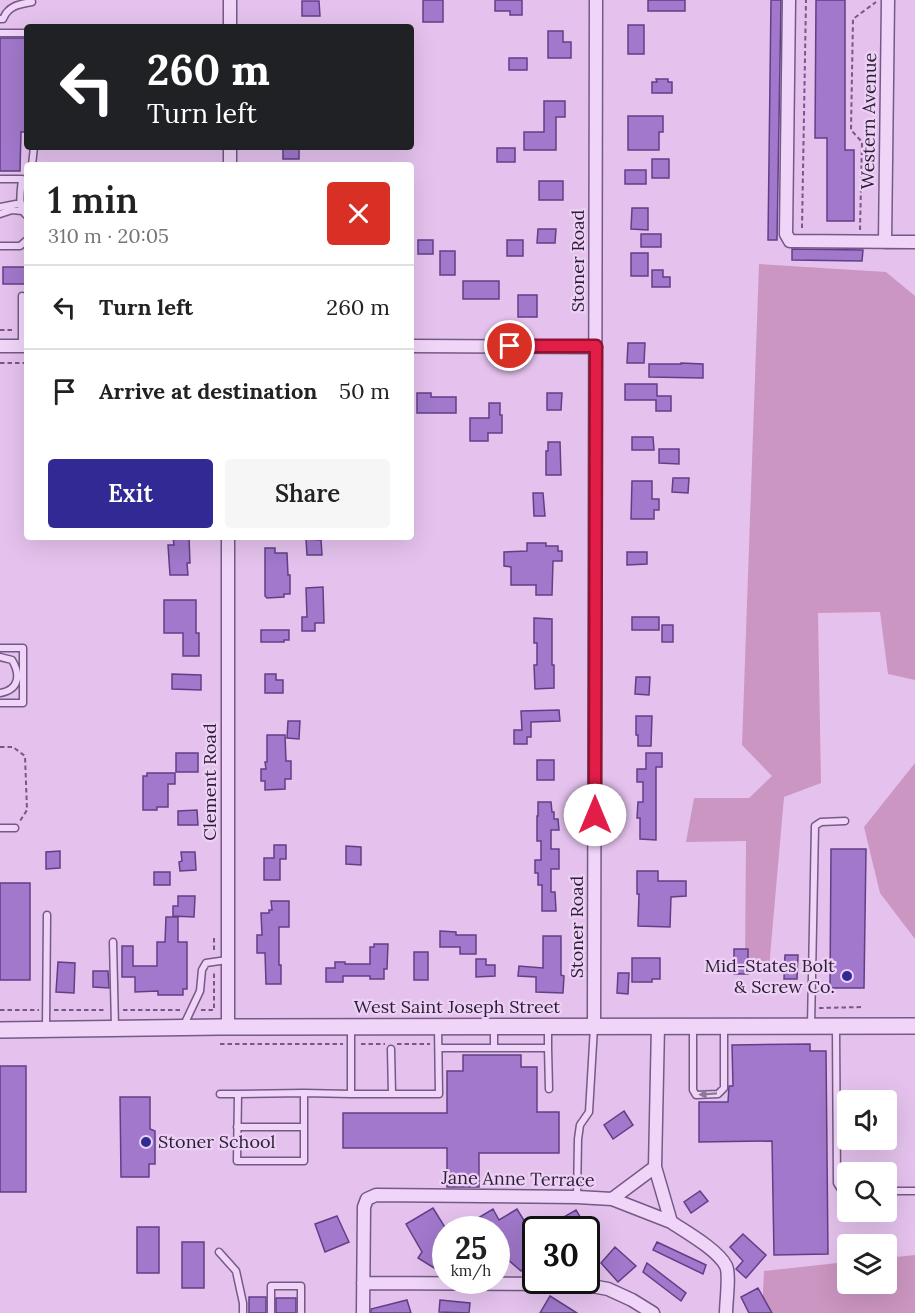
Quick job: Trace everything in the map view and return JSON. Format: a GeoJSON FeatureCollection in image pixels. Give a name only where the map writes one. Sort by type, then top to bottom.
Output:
{"type":"FeatureCollection","features":[{"type":"Feature","properties":{"kind":"street"},"geometry":{"type":"LineString","coordinates":[[230,0],[230,24]]}},
{"type":"Feature","properties":{"kind":"street","name":"Stoner Road"},"geometry":{"type":"LineString","coordinates":[[594,1026],[596,0]]}},
{"type":"Feature","properties":{"kind":"street"},"geometry":{"type":"LineString","coordinates":[[789,0],[786,234],[790,241],[915,242]]}},
{"type":"Feature","properties":{"kind":"street","name":"Western Avenue"},"geometry":{"type":"LineString","coordinates":[[885,242],[888,0]]}},
{"type":"Feature","properties":{"kind":"street"},"geometry":{"type":"LineString","coordinates":[[0,346],[24,346]]}},
{"type":"Feature","properties":{"kind":"street"},"geometry":{"type":"LineString","coordinates":[[414,346],[596,346]]}},
{"type":"Feature","properties":{"kind":"street","name":"Clement Road"},"geometry":{"type":"LineString","coordinates":[[228,540],[228,1027]]}},
{"type":"Feature","properties":{"kind":"street"},"geometry":{"type":"LineString","coordinates":[[658,1026],[655,1167],[671,1222]]}},
{"type":"Feature","properties":{"kind":"street","name":"West Saint Joseph Street"},"geometry":{"type":"LineString","coordinates":[[0,1030],[228,1027],[915,1026]]}},
{"type":"Feature","properties":{"kind":"street","name":"Jane Anne Terrace"},"geometry":{"type":"LineString","coordinates":[[363,1283],[364,1207],[367,1199],[376,1195],[612,1199],[655,1167]]}},
{"type":"Feature","properties":{"kind":"street"},"geometry":{"type":"LineString","coordinates":[[612,1199],[671,1222],[714,1251],[727,1267],[726,1313]]}},
{"type":"Feature","properties":{"kind":"street"},"geometry":{"type":"LineString","coordinates":[[363,1313],[363,1283],[581,1284],[608,1289],[653,1313]]}},
{"type":"Feature","properties":{"kind":"lane"},"geometry":{"type":"LineString","coordinates":[[0,19],[3,19],[6,11],[32,2]]}},
{"type":"Feature","properties":{"kind":"lane"},"geometry":{"type":"LineString","coordinates":[[0,33],[24,33]]}},
{"type":"Feature","properties":{"kind":"lane"},"geometry":{"type":"LineString","coordinates":[[0,179],[24,176],[21,203],[24,214]]}},
{"type":"Feature","properties":{"kind":"lane"},"geometry":{"type":"LineString","coordinates":[[0,207],[21,203]]}},
{"type":"Feature","properties":{"kind":"lane"},"geometry":{"type":"LineString","coordinates":[[0,214],[12,210],[24,214]]}},
{"type":"Feature","properties":{"kind":"lane"},"geometry":{"type":"LineString","coordinates":[[0,246],[20,246],[24,243]]}},
{"type":"Feature","properties":{"kind":"lane"},"geometry":{"type":"LineString","coordinates":[[22,296],[24,329]]}},
{"type":"Feature","properties":{"kind":"lane"},"geometry":{"type":"LineString","coordinates":[[0,648],[23,648],[23,703],[0,703]]}},
{"type":"Feature","properties":{"kind":"lane"},"geometry":{"type":"LineString","coordinates":[[0,657],[12,660],[16,667],[17,681],[9,692],[0,693]]}},
{"type":"Feature","properties":{"kind":"lane"},"geometry":{"type":"LineString","coordinates":[[811,1026],[815,826],[821,822],[846,821]]}},
{"type":"Feature","properties":{"kind":"lane"},"geometry":{"type":"LineString","coordinates":[[0,828],[15,828]]}},
{"type":"Feature","properties":{"kind":"lane"},"geometry":{"type":"LineString","coordinates":[[45,1029],[47,915]]}},
{"type":"Feature","properties":{"kind":"lane"},"geometry":{"type":"LineString","coordinates":[[114,942],[116,1028]]}},
{"type":"Feature","properties":{"kind":"lane"},"geometry":{"type":"LineString","coordinates":[[183,1028],[200,991],[202,970],[206,963],[227,960]]}},
{"type":"Feature","properties":{"kind":"lane"},"geometry":{"type":"LineString","coordinates":[[548,1026],[549,1089]]}},
{"type":"Feature","properties":{"kind":"lane"},"geometry":{"type":"LineString","coordinates":[[577,1197],[578,1139],[580,1125],[589,1112],[594,1026]]}},
{"type":"Feature","properties":{"kind":"lane"},"geometry":{"type":"LineString","coordinates":[[693,1026],[693,1090],[696,1095],[718,1094],[724,1088],[724,1026]]}},
{"type":"Feature","properties":{"kind":"lane"},"geometry":{"type":"LineString","coordinates":[[836,1026],[837,1183]]}},
{"type":"Feature","properties":{"kind":"lane"},"geometry":{"type":"LineString","coordinates":[[351,1027],[351,1094]]}},
{"type":"Feature","properties":{"kind":"lane"},"geometry":{"type":"LineString","coordinates":[[220,1094],[439,1094],[438,1027]]}},
{"type":"Feature","properties":{"kind":"lane"},"geometry":{"type":"LineString","coordinates":[[494,1027],[494,1048]]}},
{"type":"Feature","properties":{"kind":"lane"},"geometry":{"type":"LineString","coordinates":[[439,1046],[548,1048]]}},
{"type":"Feature","properties":{"kind":"lane"},"geometry":{"type":"LineString","coordinates":[[391,1049],[392,1094]]}},
{"type":"Feature","properties":{"kind":"lane"},"geometry":{"type":"LineString","coordinates":[[238,1094],[237,1161],[304,1161],[304,1093]]}},
{"type":"Feature","properties":{"kind":"lane"},"geometry":{"type":"LineString","coordinates":[[237,1127],[304,1127]]}},
{"type":"Feature","properties":{"kind":"lane"},"geometry":{"type":"LineString","coordinates":[[897,1191],[915,1191]]}},
{"type":"Feature","properties":{"kind":"lane"},"geometry":{"type":"LineString","coordinates":[[219,1252],[236,1271],[243,1313]]}},
{"type":"Feature","properties":{"kind":"lane"},"geometry":{"type":"LineString","coordinates":[[272,1313],[271,1286],[301,1286],[301,1313]]}},
{"type":"Feature","properties":{"kind":"path"},"geometry":{"type":"LineString","coordinates":[[802,241],[806,0]]}},
{"type":"Feature","properties":{"kind":"path"},"geometry":{"type":"LineString","coordinates":[[860,241],[862,142],[851,130],[853,19],[878,0]]}},
{"type":"Feature","properties":{"kind":"path"},"geometry":{"type":"LineString","coordinates":[[0,363],[24,363]]}},
{"type":"Feature","properties":{"kind":"path"},"geometry":{"type":"LineString","coordinates":[[0,747],[13,747],[24,756],[27,810],[15,828]]}},
{"type":"Feature","properties":{"kind":"path"},"geometry":{"type":"LineString","coordinates":[[812,1008],[864,1007]]}},
{"type":"Feature","properties":{"kind":"path"},"geometry":{"type":"LineString","coordinates":[[220,1044],[439,1046]]}},
{"type":"Feature","properties":{"kind":"shaded area"},"geometry":{"type":"Polygon","coordinates":[[[759,264],[886,272],[915,296],[915,680],[888,674],[880,612],[818,613],[821,783],[784,797],[769,968],[745,963],[746,841],[686,842],[694,798],[749,798],[772,776],[742,745],[759,264]]]}},
{"type":"Feature","properties":{"kind":"shaded area"},"geometry":{"type":"Polygon","coordinates":[[[915,763],[915,939],[880,893],[864,827],[915,763]]]}},
{"type":"Feature","properties":{"kind":"shaded area"},"geometry":{"type":"Polygon","coordinates":[[[915,1255],[915,1313],[762,1313],[764,1271],[837,1263],[837,1294],[897,1294],[897,1257],[915,1255]]]}},
{"type":"Feature","properties":{"kind":"building"},"geometry":{"type":"Polygon","coordinates":[[[423,0],[443,0],[443,22],[423,22],[423,0]]]}},
{"type":"Feature","properties":{"kind":"building"},"geometry":{"type":"Polygon","coordinates":[[[495,0],[522,0],[522,15],[510,15],[510,11],[495,11],[495,0]]]}},
{"type":"Feature","properties":{"kind":"building"},"geometry":{"type":"Polygon","coordinates":[[[648,0],[685,0],[685,11],[648,11],[648,0]]]}},
{"type":"Feature","properties":{"kind":"building"},"geometry":{"type":"Polygon","coordinates":[[[771,0],[781,0],[777,240],[768,240],[771,0]]]}},
{"type":"Feature","properties":{"kind":"building"},"geometry":{"type":"Polygon","coordinates":[[[816,0],[845,0],[845,150],[854,150],[854,221],[827,221],[827,138],[815,138],[816,0]]]}},
{"type":"Feature","properties":{"kind":"building"},"geometry":{"type":"Polygon","coordinates":[[[302,1],[319,1],[320,16],[302,16],[302,1]]]}},
{"type":"Feature","properties":{"kind":"building"},"geometry":{"type":"Polygon","coordinates":[[[628,25],[644,25],[644,54],[628,54],[628,25]]]}},
{"type":"Feature","properties":{"kind":"building"},"geometry":{"type":"Polygon","coordinates":[[[548,31],[563,31],[563,42],[571,42],[571,58],[548,58],[548,31]]]}},
{"type":"Feature","properties":{"kind":"building"},"geometry":{"type":"Polygon","coordinates":[[[0,38],[24,38],[24,132],[21,132],[20,171],[0,171],[0,38]]]}},
{"type":"Feature","properties":{"kind":"building"},"geometry":{"type":"Polygon","coordinates":[[[509,58],[527,58],[527,70],[509,70],[509,58]]]}},
{"type":"Feature","properties":{"kind":"building"},"geometry":{"type":"Polygon","coordinates":[[[656,79],[668,79],[668,82],[672,82],[672,93],[652,93],[652,82],[657,82],[656,79]]]}},
{"type":"Feature","properties":{"kind":"building"},"geometry":{"type":"Polygon","coordinates":[[[544,101],[565,101],[565,117],[556,117],[556,150],[524,150],[524,132],[544,132],[544,101]]]}},
{"type":"Feature","properties":{"kind":"building"},"geometry":{"type":"Polygon","coordinates":[[[628,116],[663,116],[663,132],[659,132],[659,150],[628,150],[628,116]]]}},
{"type":"Feature","properties":{"kind":"building"},"geometry":{"type":"Polygon","coordinates":[[[497,148],[515,148],[515,162],[497,162],[497,148]]]}},
{"type":"Feature","properties":{"kind":"building"},"geometry":{"type":"Polygon","coordinates":[[[283,150],[299,150],[299,159],[283,159],[283,150]]]}},
{"type":"Feature","properties":{"kind":"building"},"geometry":{"type":"Polygon","coordinates":[[[652,159],[669,159],[669,178],[652,178],[652,159]]]}},
{"type":"Feature","properties":{"kind":"building"},"geometry":{"type":"Polygon","coordinates":[[[625,170],[646,170],[646,184],[625,184],[625,170]]]}},
{"type":"Feature","properties":{"kind":"building"},"geometry":{"type":"Polygon","coordinates":[[[539,181],[563,181],[563,200],[539,200],[539,181]]]}},
{"type":"Feature","properties":{"kind":"building"},"geometry":{"type":"Polygon","coordinates":[[[632,208],[648,208],[648,230],[631,229],[632,208]]]}},
{"type":"Feature","properties":{"kind":"building"},"geometry":{"type":"Polygon","coordinates":[[[538,229],[556,229],[555,243],[537,243],[538,229]]]}},
{"type":"Feature","properties":{"kind":"building"},"geometry":{"type":"Polygon","coordinates":[[[641,234],[661,234],[661,247],[641,247],[641,234]]]}},
{"type":"Feature","properties":{"kind":"building"},"geometry":{"type":"Polygon","coordinates":[[[418,240],[433,240],[433,254],[418,254],[418,240]]]}},
{"type":"Feature","properties":{"kind":"building"},"geometry":{"type":"Polygon","coordinates":[[[507,240],[523,240],[523,256],[507,256],[507,240]]]}},
{"type":"Feature","properties":{"kind":"building"},"geometry":{"type":"Polygon","coordinates":[[[792,249],[863,250],[862,261],[792,260],[792,249]]]}},
{"type":"Feature","properties":{"kind":"building"},"geometry":{"type":"Polygon","coordinates":[[[440,251],[455,251],[455,275],[440,275],[440,251]]]}},
{"type":"Feature","properties":{"kind":"building"},"geometry":{"type":"Polygon","coordinates":[[[631,253],[648,253],[648,276],[631,276],[631,253]]]}},
{"type":"Feature","properties":{"kind":"building"},"geometry":{"type":"Polygon","coordinates":[[[3,267],[24,267],[24,284],[3,284],[3,267]]]}},
{"type":"Feature","properties":{"kind":"building"},"geometry":{"type":"Polygon","coordinates":[[[652,270],[663,270],[663,277],[670,277],[670,287],[652,287],[652,270]]]}},
{"type":"Feature","properties":{"kind":"building"},"geometry":{"type":"Polygon","coordinates":[[[463,281],[499,281],[499,299],[463,299],[463,281]]]}},
{"type":"Feature","properties":{"kind":"building"},"geometry":{"type":"Polygon","coordinates":[[[518,295],[537,295],[537,317],[518,317],[518,295]]]}},
{"type":"Feature","properties":{"kind":"building"},"geometry":{"type":"Polygon","coordinates":[[[628,343],[645,343],[644,363],[627,363],[628,343]]]}},
{"type":"Feature","properties":{"kind":"building"},"geometry":{"type":"Polygon","coordinates":[[[649,364],[703,364],[703,378],[649,377],[649,364]]]}},
{"type":"Feature","properties":{"kind":"building"},"geometry":{"type":"Polygon","coordinates":[[[625,384],[657,384],[657,396],[671,396],[671,411],[656,411],[656,400],[625,400],[625,384]]]}},
{"type":"Feature","properties":{"kind":"building"},"geometry":{"type":"Polygon","coordinates":[[[417,393],[431,393],[431,397],[456,397],[456,413],[417,413],[417,393]]]}},
{"type":"Feature","properties":{"kind":"building"},"geometry":{"type":"Polygon","coordinates":[[[547,393],[562,393],[561,410],[547,410],[547,393]]]}},
{"type":"Feature","properties":{"kind":"building"},"geometry":{"type":"Polygon","coordinates":[[[489,403],[500,403],[502,433],[488,433],[488,441],[470,441],[470,418],[489,418],[489,403]]]}},
{"type":"Feature","properties":{"kind":"building"},"geometry":{"type":"Polygon","coordinates":[[[632,437],[653,437],[654,450],[632,450],[632,437]]]}},
{"type":"Feature","properties":{"kind":"building"},"geometry":{"type":"Polygon","coordinates":[[[548,442],[560,442],[561,475],[546,475],[548,442]]]}},
{"type":"Feature","properties":{"kind":"building"},"geometry":{"type":"Polygon","coordinates":[[[659,449],[679,449],[679,464],[659,463],[659,449]]]}},
{"type":"Feature","properties":{"kind":"building"},"geometry":{"type":"Polygon","coordinates":[[[673,478],[689,478],[688,493],[672,492],[673,478]]]}},
{"type":"Feature","properties":{"kind":"building"},"geometry":{"type":"Polygon","coordinates":[[[632,481],[652,481],[652,499],[659,499],[659,510],[654,510],[654,519],[631,519],[632,481]]]}},
{"type":"Feature","properties":{"kind":"building"},"geometry":{"type":"Polygon","coordinates":[[[533,493],[543,493],[545,516],[534,516],[533,493]]]}},
{"type":"Feature","properties":{"kind":"building"},"geometry":{"type":"Polygon","coordinates":[[[173,540],[189,540],[188,575],[170,575],[168,545],[174,545],[173,540]]]}},
{"type":"Feature","properties":{"kind":"building"},"geometry":{"type":"Polygon","coordinates":[[[306,540],[321,540],[322,555],[307,555],[306,540]]]}},
{"type":"Feature","properties":{"kind":"building"},"geometry":{"type":"Polygon","coordinates":[[[527,543],[546,543],[546,546],[558,546],[558,551],[562,551],[562,561],[553,561],[552,595],[536,595],[536,585],[511,585],[511,567],[504,566],[504,552],[527,551],[527,543]]]}},
{"type":"Feature","properties":{"kind":"building"},"geometry":{"type":"Polygon","coordinates":[[[265,548],[275,548],[275,553],[287,553],[290,594],[284,594],[284,597],[267,598],[265,596],[265,548]]]}},
{"type":"Feature","properties":{"kind":"building"},"geometry":{"type":"Polygon","coordinates":[[[627,552],[647,552],[647,564],[627,565],[627,552]]]}},
{"type":"Feature","properties":{"kind":"building"},"geometry":{"type":"Polygon","coordinates":[[[323,587],[324,623],[315,623],[315,631],[302,631],[302,617],[307,617],[306,588],[323,587]]]}},
{"type":"Feature","properties":{"kind":"building"},"geometry":{"type":"Polygon","coordinates":[[[164,600],[196,600],[199,656],[183,656],[183,633],[164,633],[164,600]]]}},
{"type":"Feature","properties":{"kind":"building"},"geometry":{"type":"Polygon","coordinates":[[[632,617],[659,617],[659,630],[632,630],[632,617]]]}},
{"type":"Feature","properties":{"kind":"building"},"geometry":{"type":"Polygon","coordinates":[[[534,618],[552,619],[554,688],[535,689],[534,665],[537,665],[537,643],[534,643],[534,618]]]}},
{"type":"Feature","properties":{"kind":"building"},"geometry":{"type":"Polygon","coordinates":[[[662,625],[673,625],[673,642],[662,642],[662,625]]]}},
{"type":"Feature","properties":{"kind":"building"},"geometry":{"type":"Polygon","coordinates":[[[261,630],[289,630],[289,640],[261,642],[261,630]]]}},
{"type":"Feature","properties":{"kind":"building"},"geometry":{"type":"Polygon","coordinates":[[[172,674],[201,675],[201,690],[172,689],[172,674]]]}},
{"type":"Feature","properties":{"kind":"building"},"geometry":{"type":"Polygon","coordinates":[[[265,674],[276,674],[276,680],[283,680],[283,693],[265,693],[265,674]]]}},
{"type":"Feature","properties":{"kind":"building"},"geometry":{"type":"Polygon","coordinates":[[[636,677],[650,677],[649,695],[635,694],[636,677]]]}},
{"type":"Feature","properties":{"kind":"building"},"geometry":{"type":"Polygon","coordinates":[[[559,710],[560,721],[531,722],[531,737],[527,737],[527,744],[514,744],[514,730],[522,730],[521,711],[559,710]]]}},
{"type":"Feature","properties":{"kind":"building"},"geometry":{"type":"Polygon","coordinates":[[[636,716],[652,716],[651,746],[638,746],[636,716]]]}},
{"type":"Feature","properties":{"kind":"building"},"geometry":{"type":"Polygon","coordinates":[[[288,721],[300,721],[299,739],[287,738],[288,721]]]}},
{"type":"Feature","properties":{"kind":"building"},"geometry":{"type":"Polygon","coordinates":[[[267,735],[285,735],[286,761],[291,761],[291,779],[285,779],[285,789],[265,790],[265,781],[261,781],[261,769],[266,769],[265,762],[267,762],[267,735]]]}},
{"type":"Feature","properties":{"kind":"building"},"geometry":{"type":"Polygon","coordinates":[[[176,753],[198,753],[198,772],[176,772],[176,753]]]}},
{"type":"Feature","properties":{"kind":"building"},"geometry":{"type":"Polygon","coordinates":[[[646,753],[662,753],[662,767],[656,767],[656,840],[640,839],[640,818],[637,818],[638,802],[643,802],[643,782],[637,782],[637,769],[646,769],[646,753]]]}},
{"type":"Feature","properties":{"kind":"building"},"geometry":{"type":"Polygon","coordinates":[[[537,760],[554,760],[554,780],[537,780],[537,760]]]}},
{"type":"Feature","properties":{"kind":"building"},"geometry":{"type":"Polygon","coordinates":[[[147,773],[175,773],[175,784],[168,784],[168,807],[143,810],[143,776],[147,776],[147,773]]]}},
{"type":"Feature","properties":{"kind":"building"},"geometry":{"type":"Polygon","coordinates":[[[538,802],[551,802],[554,819],[558,819],[559,830],[551,830],[551,849],[559,849],[559,869],[551,869],[551,892],[555,892],[556,911],[542,911],[542,885],[538,885],[538,873],[535,873],[535,860],[541,860],[541,841],[537,841],[538,802]]]}},
{"type":"Feature","properties":{"kind":"building"},"geometry":{"type":"Polygon","coordinates":[[[197,810],[198,825],[178,825],[178,811],[197,810]]]}},
{"type":"Feature","properties":{"kind":"building"},"geometry":{"type":"Polygon","coordinates":[[[274,845],[286,845],[286,859],[280,859],[280,880],[264,880],[264,858],[274,858],[274,845]]]}},
{"type":"Feature","properties":{"kind":"building"},"geometry":{"type":"Polygon","coordinates":[[[346,846],[361,847],[361,865],[346,864],[346,846]]]}},
{"type":"Feature","properties":{"kind":"building"},"geometry":{"type":"Polygon","coordinates":[[[831,849],[866,849],[864,988],[830,988],[831,849]]]}},
{"type":"Feature","properties":{"kind":"building"},"geometry":{"type":"Polygon","coordinates":[[[60,851],[60,868],[46,869],[46,852],[60,851]]]}},
{"type":"Feature","properties":{"kind":"building"},"geometry":{"type":"Polygon","coordinates":[[[181,852],[195,852],[196,870],[180,871],[181,852]]]}},
{"type":"Feature","properties":{"kind":"building"},"geometry":{"type":"Polygon","coordinates":[[[637,871],[658,871],[658,881],[686,881],[686,896],[671,897],[670,927],[638,926],[637,871]]]}},
{"type":"Feature","properties":{"kind":"building"},"geometry":{"type":"Polygon","coordinates":[[[154,872],[170,872],[170,885],[154,885],[154,872]]]}},
{"type":"Feature","properties":{"kind":"building"},"geometry":{"type":"Polygon","coordinates":[[[0,883],[30,883],[30,980],[0,980],[0,883]]]}},
{"type":"Feature","properties":{"kind":"building"},"geometry":{"type":"Polygon","coordinates":[[[178,896],[195,896],[194,917],[173,916],[173,906],[178,906],[178,896]]]}},
{"type":"Feature","properties":{"kind":"building"},"geometry":{"type":"Polygon","coordinates":[[[271,901],[289,901],[289,927],[279,927],[281,984],[266,984],[265,953],[257,953],[257,935],[262,935],[261,913],[269,913],[269,910],[272,910],[271,901]]]}},
{"type":"Feature","properties":{"kind":"building"},"geometry":{"type":"Polygon","coordinates":[[[166,917],[178,917],[178,942],[187,942],[187,989],[183,989],[183,995],[158,995],[158,991],[135,992],[135,977],[122,977],[122,946],[133,946],[133,966],[157,966],[157,942],[165,942],[166,917]]]}},
{"type":"Feature","properties":{"kind":"building"},"geometry":{"type":"Polygon","coordinates":[[[440,931],[456,932],[456,935],[476,935],[476,954],[460,954],[460,947],[440,947],[440,931]]]}},
{"type":"Feature","properties":{"kind":"building"},"geometry":{"type":"Polygon","coordinates":[[[543,936],[561,936],[563,993],[536,992],[536,977],[518,976],[519,966],[543,968],[543,936]]]}},
{"type":"Feature","properties":{"kind":"building"},"geometry":{"type":"Polygon","coordinates":[[[374,944],[388,944],[387,969],[384,969],[384,979],[370,979],[370,976],[343,976],[343,982],[326,982],[326,968],[335,968],[335,962],[370,964],[370,947],[374,947],[374,944]]]}},
{"type":"Feature","properties":{"kind":"building"},"geometry":{"type":"Polygon","coordinates":[[[734,949],[748,949],[748,974],[734,974],[734,949]]]}},
{"type":"Feature","properties":{"kind":"building"},"geometry":{"type":"Polygon","coordinates":[[[414,952],[428,952],[428,980],[414,980],[414,952]]]}},
{"type":"Feature","properties":{"kind":"building"},"geometry":{"type":"Polygon","coordinates":[[[785,955],[798,955],[797,979],[784,979],[785,955]]]}},
{"type":"Feature","properties":{"kind":"building"},"geometry":{"type":"Polygon","coordinates":[[[632,958],[660,958],[660,979],[652,979],[652,982],[632,982],[632,958]]]}},
{"type":"Feature","properties":{"kind":"building"},"geometry":{"type":"Polygon","coordinates":[[[476,959],[486,959],[486,965],[495,965],[495,976],[476,977],[476,959]]]}},
{"type":"Feature","properties":{"kind":"building"},"geometry":{"type":"Polygon","coordinates":[[[58,962],[75,963],[74,993],[56,992],[58,962]]]}},
{"type":"Feature","properties":{"kind":"building"},"geometry":{"type":"Polygon","coordinates":[[[93,971],[108,971],[109,988],[93,987],[93,971]]]}},
{"type":"Feature","properties":{"kind":"building"},"geometry":{"type":"Polygon","coordinates":[[[618,973],[629,973],[628,994],[617,993],[618,973]]]}},
{"type":"Feature","properties":{"kind":"building"},"geometry":{"type":"Polygon","coordinates":[[[810,1044],[810,1051],[826,1051],[828,1254],[774,1255],[772,1141],[699,1142],[699,1102],[728,1102],[729,1086],[733,1086],[732,1045],[810,1044]]]}},
{"type":"Feature","properties":{"kind":"building"},"geometry":{"type":"Polygon","coordinates":[[[463,1055],[521,1055],[521,1067],[537,1067],[537,1112],[559,1112],[559,1153],[479,1153],[479,1187],[447,1187],[447,1148],[343,1148],[343,1113],[447,1113],[447,1071],[463,1071],[463,1055]]]}},
{"type":"Feature","properties":{"kind":"building"},"geometry":{"type":"Polygon","coordinates":[[[0,1066],[26,1066],[26,1192],[0,1192],[0,1066]]]}},
{"type":"Feature","properties":{"kind":"building"},"geometry":{"type":"Polygon","coordinates":[[[120,1097],[150,1097],[150,1129],[155,1131],[155,1164],[149,1164],[149,1177],[121,1177],[120,1097]]]}},
{"type":"Feature","properties":{"kind":"building"},"geometry":{"type":"Polygon","coordinates":[[[624,1111],[633,1125],[613,1139],[604,1125],[624,1111]]]}},
{"type":"Feature","properties":{"kind":"building"},"geometry":{"type":"Polygon","coordinates":[[[700,1191],[708,1201],[691,1213],[684,1202],[700,1191]]]}},
{"type":"Feature","properties":{"kind":"building"},"geometry":{"type":"Polygon","coordinates":[[[433,1208],[438,1216],[432,1216],[432,1267],[418,1258],[422,1252],[406,1224],[433,1208]]]}},
{"type":"Feature","properties":{"kind":"building"},"geometry":{"type":"Polygon","coordinates":[[[493,1209],[497,1216],[481,1216],[493,1209]]]}},
{"type":"Feature","properties":{"kind":"building"},"geometry":{"type":"Polygon","coordinates":[[[517,1209],[522,1217],[521,1271],[510,1262],[510,1216],[506,1216],[517,1209]]]}},
{"type":"Feature","properties":{"kind":"building"},"geometry":{"type":"Polygon","coordinates":[[[576,1210],[580,1216],[566,1216],[576,1210]]]}},
{"type":"Feature","properties":{"kind":"building"},"geometry":{"type":"Polygon","coordinates":[[[337,1216],[349,1242],[325,1252],[315,1224],[337,1216]]]}},
{"type":"Feature","properties":{"kind":"building"},"geometry":{"type":"Polygon","coordinates":[[[137,1227],[159,1227],[159,1273],[137,1273],[137,1227]]]}},
{"type":"Feature","properties":{"kind":"building"},"geometry":{"type":"Polygon","coordinates":[[[743,1234],[766,1255],[746,1278],[736,1269],[743,1261],[730,1247],[743,1234]]]}},
{"type":"Feature","properties":{"kind":"building"},"geometry":{"type":"Polygon","coordinates":[[[182,1242],[204,1242],[204,1288],[182,1288],[182,1242]]]}},
{"type":"Feature","properties":{"kind":"building"},"geometry":{"type":"Polygon","coordinates":[[[657,1242],[706,1265],[703,1274],[653,1250],[657,1242]]]}},
{"type":"Feature","properties":{"kind":"building"},"geometry":{"type":"Polygon","coordinates":[[[615,1247],[636,1266],[618,1282],[601,1263],[615,1247]]]}},
{"type":"Feature","properties":{"kind":"building"},"geometry":{"type":"Polygon","coordinates":[[[647,1263],[686,1293],[681,1301],[643,1272],[647,1263]]]}},
{"type":"Feature","properties":{"kind":"building"},"geometry":{"type":"Polygon","coordinates":[[[758,1288],[772,1313],[749,1313],[741,1297],[758,1288]]]}},
{"type":"Feature","properties":{"kind":"building"},"geometry":{"type":"Polygon","coordinates":[[[550,1296],[577,1313],[540,1313],[550,1296]]]}},
{"type":"Feature","properties":{"kind":"building"},"geometry":{"type":"Polygon","coordinates":[[[249,1297],[266,1297],[266,1313],[249,1313],[249,1297]]]}},
{"type":"Feature","properties":{"kind":"building"},"geometry":{"type":"Polygon","coordinates":[[[276,1298],[296,1298],[296,1313],[276,1313],[276,1298]]]}},
{"type":"Feature","properties":{"kind":"building"},"geometry":{"type":"Polygon","coordinates":[[[407,1300],[411,1313],[371,1313],[371,1309],[407,1300]]]}},
{"type":"Feature","properties":{"kind":"building"},"geometry":{"type":"Polygon","coordinates":[[[440,1300],[470,1303],[469,1313],[439,1312],[440,1300]]]}},
{"type":"Feature","properties":{"kind":"place","name":"Mid-States Bolt & Screw Co."},"geometry":{"type":"Point","coordinates":[847,976]}},
{"type":"Feature","properties":{"kind":"place","name":"Stoner School"},"geometry":{"type":"Point","coordinates":[146,1142]}},
{"type":"Feature","properties":{"kind":"route"},"geometry":{"type":"LineString","coordinates":[[510,346],[596,346],[595,815]]}}]}
